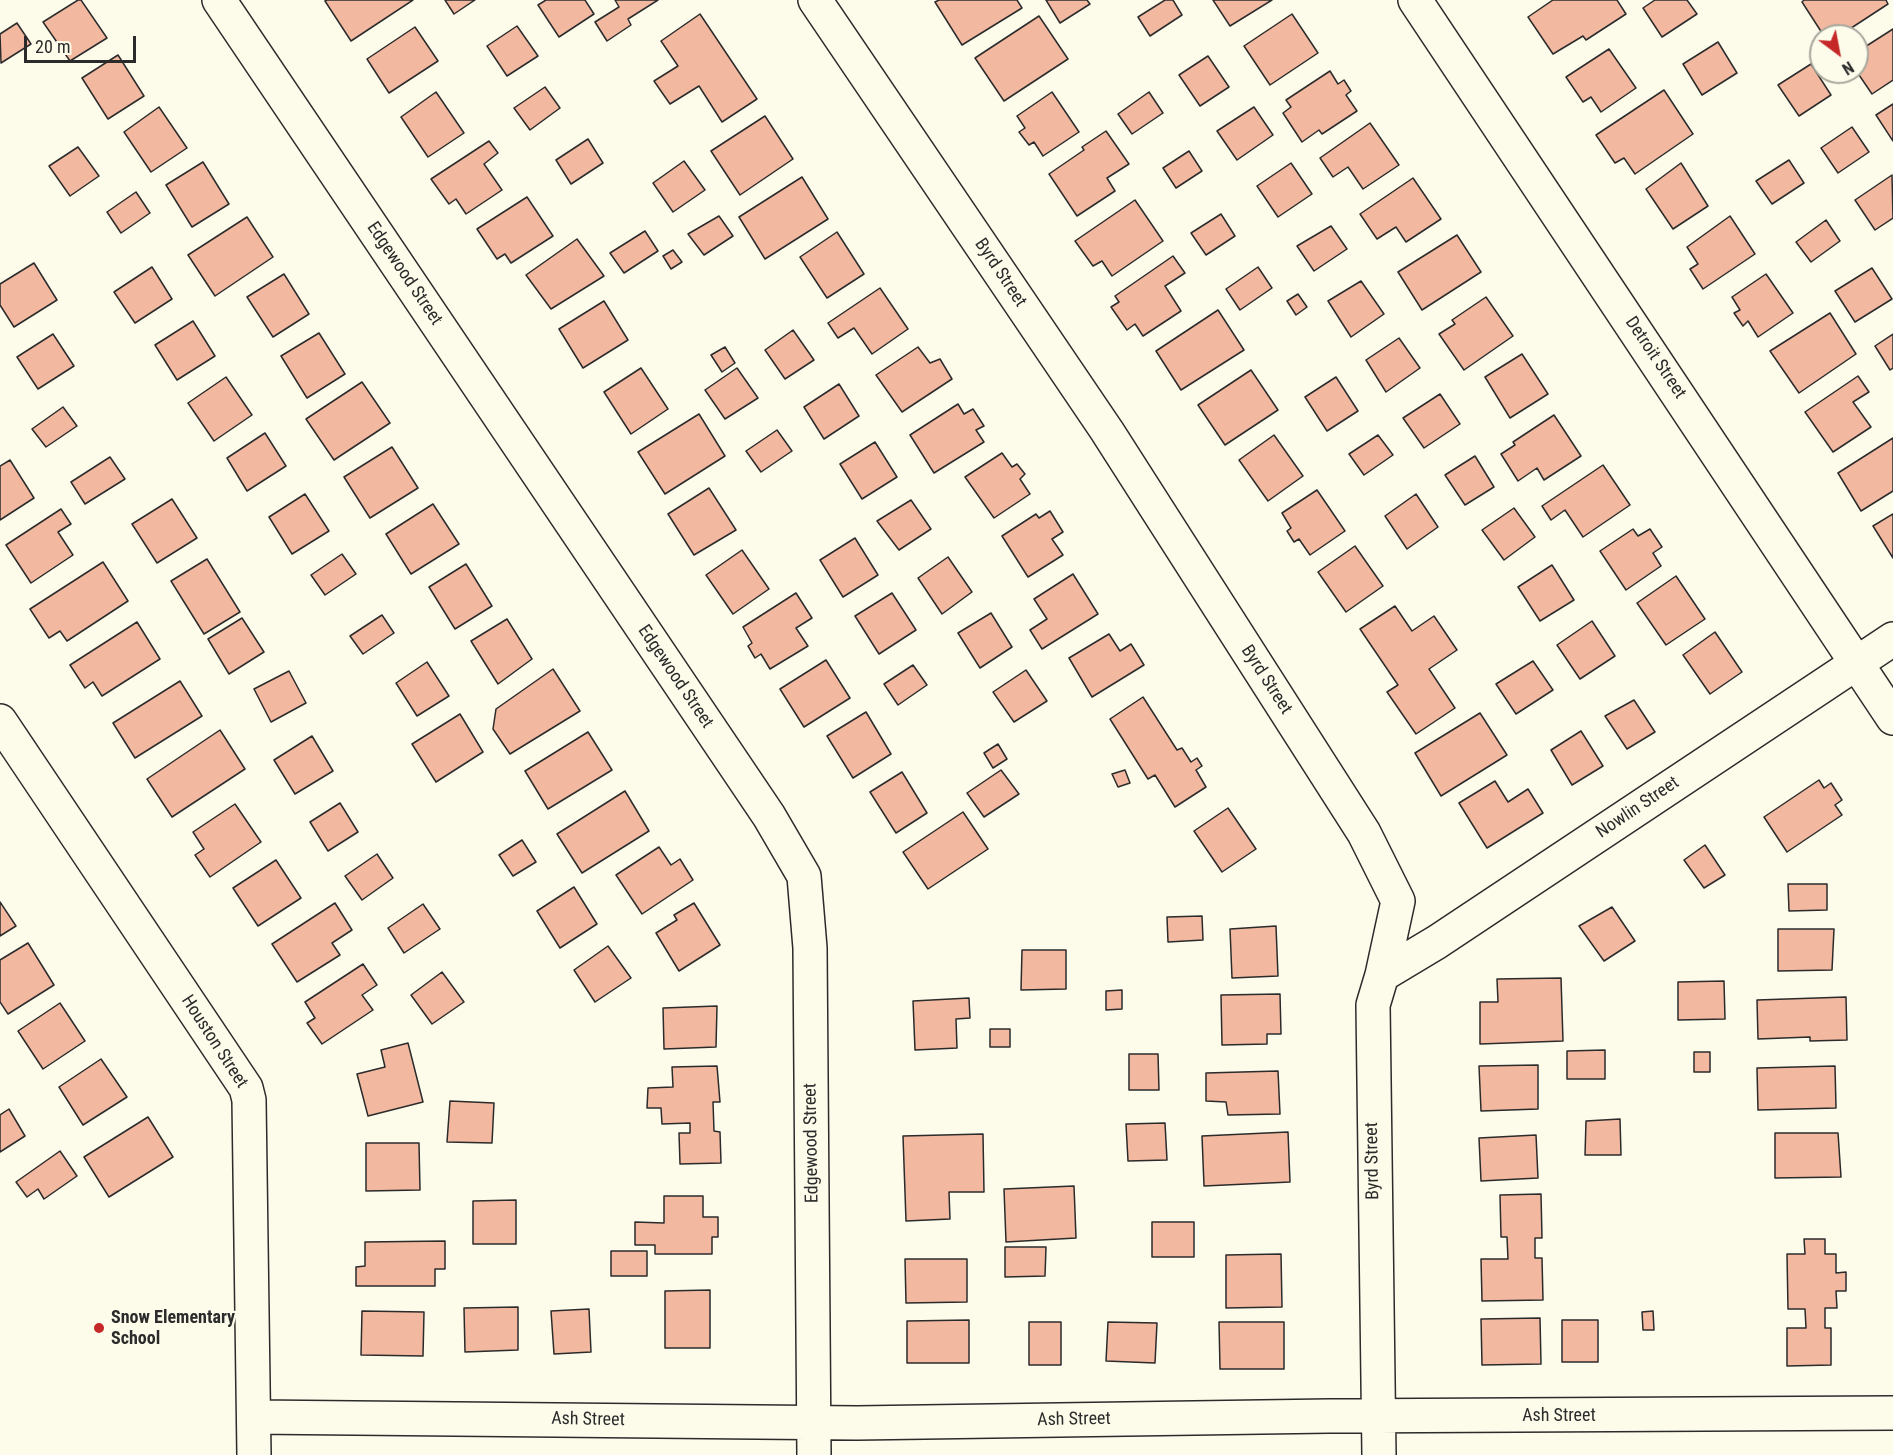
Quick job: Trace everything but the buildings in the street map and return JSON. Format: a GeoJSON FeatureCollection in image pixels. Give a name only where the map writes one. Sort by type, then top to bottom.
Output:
{"type":"FeatureCollection","features":[{"type":"Feature","properties":{"kind":"street","name":"Edgewood Street"},"geometry":{"type":"LineString","coordinates":[[219,0],[769,816],[804,876],[810,948],[814,1439]]}},
{"type":"Feature","properties":{"kind":"street","name":"Byrd Street"},"geometry":{"type":"LineString","coordinates":[[815,0],[1107,431],[1364,832],[1398,901],[1373,1005],[1379,1455]]}},
{"type":"Feature","properties":{"kind":"street","name":"Detroit Street"},"geometry":{"type":"LineString","coordinates":[[1415,0],[1858,662],[1893,718]]}},
{"type":"Feature","properties":{"kind":"street","name":"Nowlin Street"},"geometry":{"type":"LineString","coordinates":[[1382,975],[1437,942],[1893,639]]}},
{"type":"Feature","properties":{"kind":"street","name":"Houston Street"},"geometry":{"type":"LineString","coordinates":[[0,721],[246,1088],[249,1100],[254,1455]]}},
{"type":"Feature","properties":{"kind":"street","name":"Ash Street"},"geometry":{"type":"LineString","coordinates":[[254,1417],[814,1439],[1379,1417],[1893,1413]]}},
{"type":"Feature","properties":{"kind":"place","name":"Snow Elementary School"},"geometry":{"type":"Point","coordinates":[99,1328]}}]}
